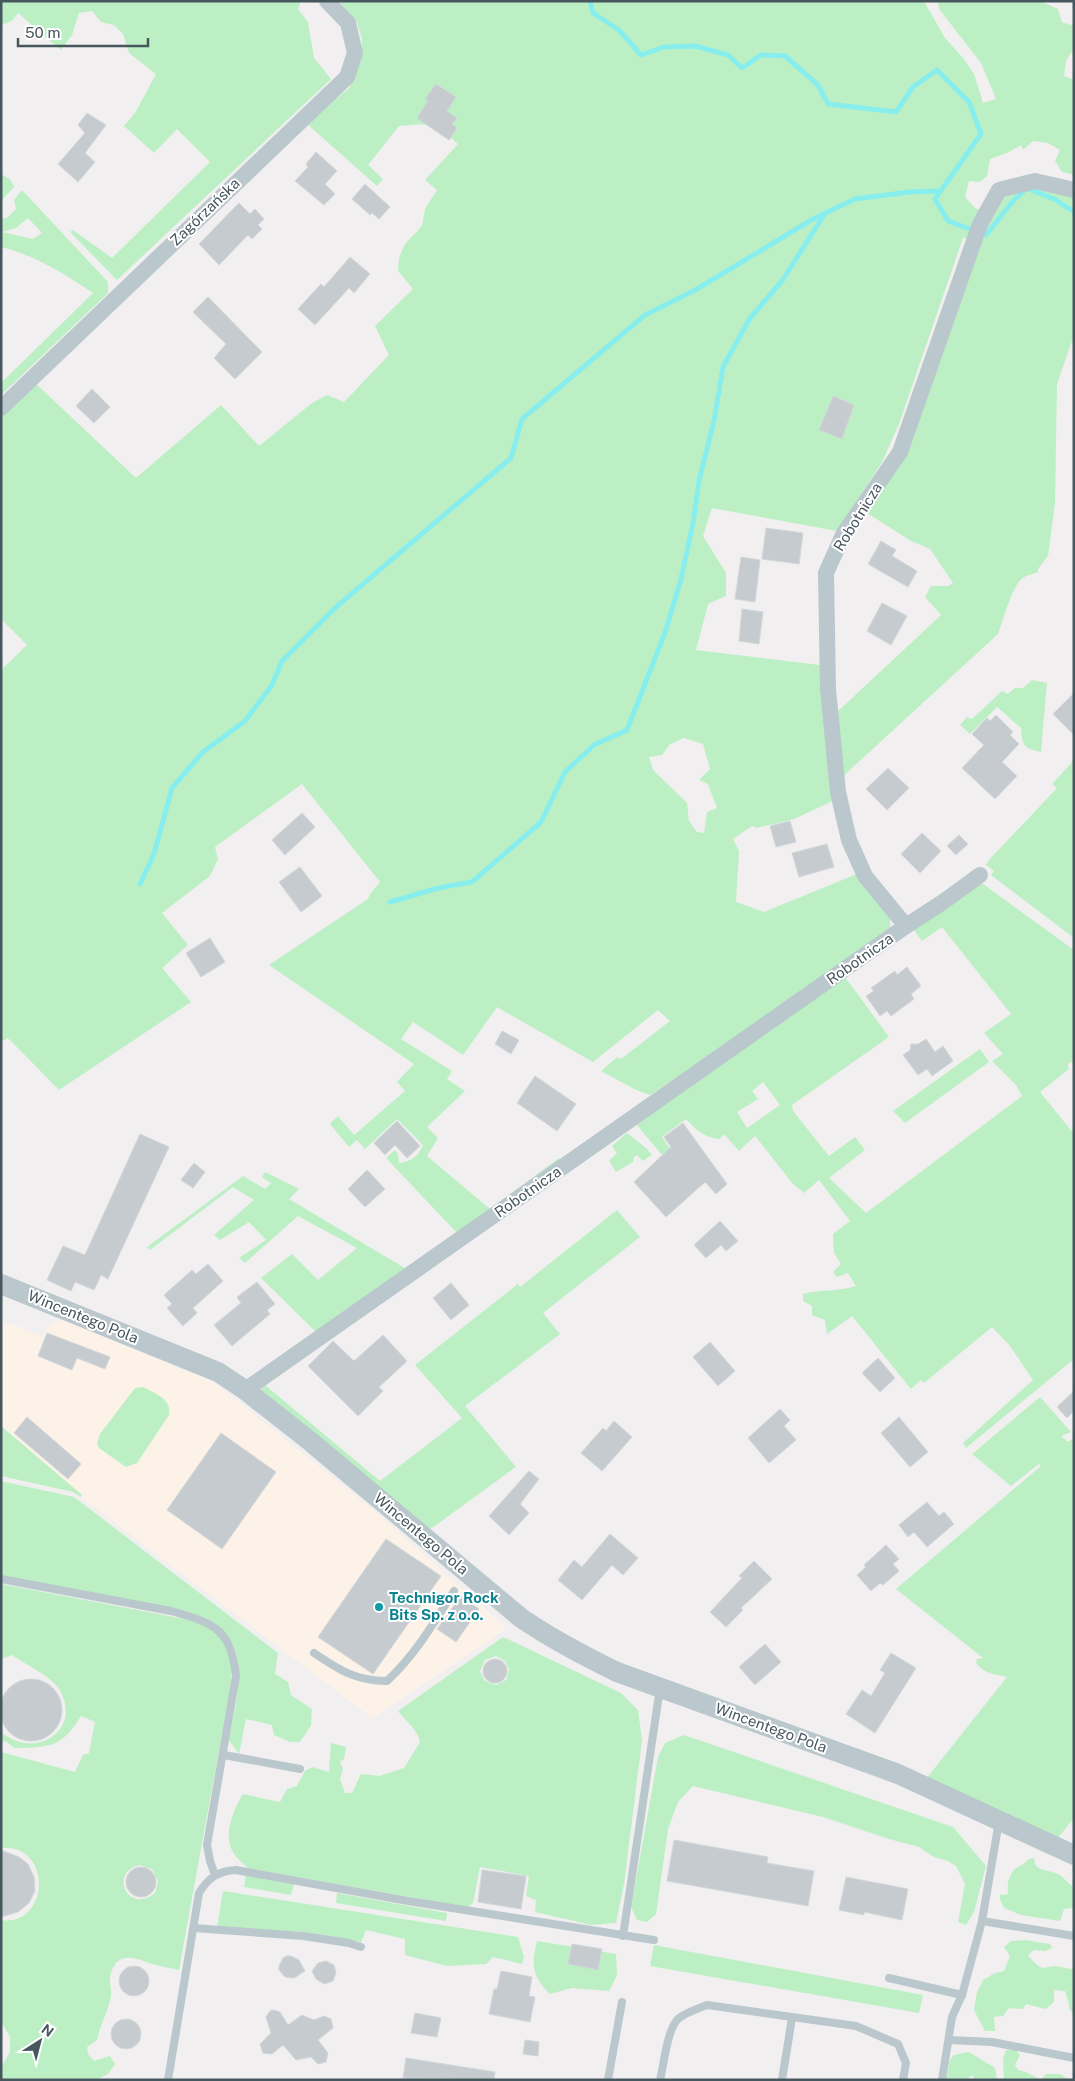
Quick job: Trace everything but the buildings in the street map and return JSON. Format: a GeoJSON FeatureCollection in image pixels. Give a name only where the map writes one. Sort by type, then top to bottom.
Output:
{"type":"FeatureCollection","features":[{"type":"Feature","properties":{"kind":"street","name":"Zagórzańska"},"geometry":{"type":"LineString","coordinates":[[1,408],[346,77],[355,53],[354,45],[348,23],[327,1]]}},
{"type":"Feature","properties":{"kind":"street","name":"Robotnicza"},"geometry":{"type":"LineString","coordinates":[[246,1390],[448,1243],[906,926],[865,876],[849,840],[838,792],[828,689],[826,573],[844,533],[900,452],[980,224],[999,190],[1035,181],[1074,190]]}},
{"type":"Feature","properties":{"kind":"street"},"geometry":{"type":"LineString","coordinates":[[906,926],[980,875]]}},
{"type":"Feature","properties":{"kind":"street","name":"Wincentego Pola"},"geometry":{"type":"LineString","coordinates":[[1,1284],[218,1372],[246,1390],[311,1442],[521,1618],[580,1654],[618,1672],[898,1774],[1074,1855]]}},
{"type":"Feature","properties":{"kind":"lane"},"geometry":{"type":"LineString","coordinates":[[1,1580],[171,1611],[196,1618],[213,1626],[225,1636],[234,1658],[236,1676],[224,1755],[207,1845],[215,1875]]}},
{"type":"Feature","properties":{"kind":"lane"},"geometry":{"type":"LineString","coordinates":[[314,1652],[341,1671],[368,1681],[387,1680],[403,1666],[428,1632],[454,1591]]}},
{"type":"Feature","properties":{"kind":"lane"},"geometry":{"type":"LineString","coordinates":[[623,1936],[660,1687]]}},
{"type":"Feature","properties":{"kind":"lane"},"geometry":{"type":"LineString","coordinates":[[224,1755],[300,1769]]}},
{"type":"Feature","properties":{"kind":"lane"},"geometry":{"type":"LineString","coordinates":[[942,2080],[952,2017],[962,1995],[982,1921],[999,1820]]}},
{"type":"Feature","properties":{"kind":"lane"},"geometry":{"type":"LineString","coordinates":[[168,2080],[199,1893],[205,1883],[224,1871],[236,1870],[408,1901],[654,1940]]}},
{"type":"Feature","properties":{"kind":"lane"},"geometry":{"type":"LineString","coordinates":[[982,1921],[1074,1936]]}},
{"type":"Feature","properties":{"kind":"lane"},"geometry":{"type":"LineString","coordinates":[[194,1928],[303,1936],[348,1943],[361,1947]]}},
{"type":"Feature","properties":{"kind":"lane"},"geometry":{"type":"LineString","coordinates":[[889,1978],[962,1995]]}},
{"type":"Feature","properties":{"kind":"lane"},"geometry":{"type":"LineString","coordinates":[[608,2080],[622,2002]]}},
{"type":"Feature","properties":{"kind":"lane"},"geometry":{"type":"LineString","coordinates":[[660,2080],[670,2034],[677,2020],[706,2005],[856,2026],[898,2044],[906,2062],[903,2080]]}},
{"type":"Feature","properties":{"kind":"lane"},"geometry":{"type":"LineString","coordinates":[[782,2080],[792,2018]]}},
{"type":"Feature","properties":{"kind":"lane"},"geometry":{"type":"LineString","coordinates":[[949,2040],[992,2042],[1074,2058]]}},
{"type":"Feature","properties":{"kind":"shaded area"},"geometry":{"type":"Polygon","coordinates":[[[61,1319],[215,1383],[377,1513],[505,1627],[503,1631],[372,1718],[81,1497],[82,1495],[1,1426],[1,1320],[43,1336],[47,1328],[61,1319]]]}},
{"type":"Feature","properties":{"kind":"green space"},"geometry":{"type":"Polygon","coordinates":[[[1,1],[301,1],[298,9],[308,22],[314,58],[331,79],[117,280],[70,232],[73,230],[112,258],[210,162],[177,129],[154,153],[124,126],[135,113],[156,74],[129,53],[123,34],[114,25],[101,22],[92,11],[79,13],[72,35],[61,50],[18,13],[12,21],[1,25],[1,1]]]}},
{"type":"Feature","properties":{"kind":"green space"},"geometry":{"type":"Polygon","coordinates":[[[339,1],[924,1],[945,38],[974,74],[983,103],[996,99],[981,63],[939,9],[938,1],[1040,1],[1058,9],[1062,22],[1074,26],[1074,48],[1066,61],[1064,76],[1074,80],[1074,175],[1062,172],[1055,161],[1060,150],[1048,143],[1033,141],[1023,150],[1021,145],[990,159],[987,176],[980,182],[969,181],[965,197],[975,208],[991,215],[1005,196],[1021,189],[1048,190],[1074,195],[1074,335],[1057,384],[1055,503],[1048,556],[1038,569],[1038,572],[1026,576],[1019,581],[998,634],[840,779],[835,714],[941,615],[925,597],[931,586],[948,586],[953,583],[930,549],[911,541],[864,511],[901,452],[975,239],[963,238],[899,424],[882,462],[837,531],[712,508],[703,536],[726,573],[726,596],[708,604],[696,650],[820,665],[835,800],[794,819],[757,828],[752,826],[733,839],[739,851],[736,902],[764,912],[857,874],[890,911],[890,929],[786,1004],[650,1095],[634,1089],[601,1071],[617,1057],[621,1059],[670,1021],[658,1010],[593,1062],[497,1007],[463,1055],[413,1022],[401,1039],[452,1071],[447,1079],[465,1091],[427,1127],[438,1138],[427,1156],[490,1209],[559,1158],[561,1161],[458,1234],[386,1158],[395,1150],[398,1154],[399,1163],[408,1161],[419,1153],[423,1145],[397,1119],[365,1149],[357,1140],[349,1147],[330,1124],[338,1116],[354,1135],[405,1091],[397,1082],[414,1064],[269,965],[368,899],[380,882],[302,784],[215,847],[218,859],[210,876],[162,913],[188,945],[162,968],[191,1002],[59,1090],[10,1040],[7,1038],[4,1041],[1,1038],[1,670],[27,645],[1,619],[1,412],[33,381],[136,478],[221,405],[259,446],[312,403],[327,395],[344,402],[389,355],[375,326],[413,289],[398,271],[399,258],[405,244],[422,226],[425,209],[437,190],[425,180],[458,144],[443,131],[431,126],[418,124],[399,126],[368,165],[383,179],[377,186],[306,123],[349,88],[361,61],[362,39],[357,23],[339,1]],[[684,738],[669,745],[662,755],[649,757],[653,770],[687,803],[689,821],[697,832],[704,833],[707,812],[717,808],[708,784],[699,780],[710,769],[703,744],[684,738]]]}},
{"type":"Feature","properties":{"kind":"green space"},"geometry":{"type":"Polygon","coordinates":[[[1,174],[10,179],[14,187],[1,201],[1,174]]]}},
{"type":"Feature","properties":{"kind":"green space"},"geometry":{"type":"Polygon","coordinates":[[[22,190],[108,282],[108,293],[1,395],[1,383],[93,293],[49,266],[13,250],[1,247],[1,219],[7,218],[16,209],[14,200],[22,190]],[[28,218],[16,228],[2,232],[33,239],[42,233],[28,218]]]}},
{"type":"Feature","properties":{"kind":"green space"},"geometry":{"type":"Polygon","coordinates":[[[1032,680],[1047,683],[1041,752],[1030,749],[1025,745],[1021,728],[997,707],[970,734],[960,725],[967,717],[972,719],[1002,691],[1008,694],[1015,688],[1023,688],[1032,680]]]}},
{"type":"Feature","properties":{"kind":"green space"},"geometry":{"type":"Polygon","coordinates":[[[1074,760],[1074,938],[991,875],[994,871],[986,865],[1057,788],[1052,784],[1074,760]]]}},
{"type":"Feature","properties":{"kind":"green space"},"geometry":{"type":"Polygon","coordinates":[[[983,884],[1074,950],[1074,1060],[1068,1064],[1069,1069],[1040,1092],[1074,1134],[1074,1359],[966,1448],[963,1443],[1033,1380],[1010,1346],[992,1327],[924,1383],[921,1380],[911,1389],[852,1316],[827,1334],[825,1320],[812,1315],[812,1306],[803,1301],[803,1294],[856,1286],[848,1273],[837,1277],[833,1272],[841,1264],[834,1253],[833,1234],[850,1221],[819,1180],[804,1193],[793,1184],[755,1136],[739,1151],[724,1134],[720,1139],[710,1137],[697,1130],[686,1119],[662,1137],[674,1154],[661,1154],[636,1124],[845,977],[889,1037],[792,1105],[793,1111],[829,1156],[855,1137],[865,1150],[829,1178],[866,1213],[1022,1096],[1016,1085],[992,1061],[1003,1054],[984,1033],[1011,1014],[942,927],[922,941],[913,929],[971,886],[983,884]],[[763,1082],[752,1091],[758,1099],[737,1112],[747,1128],[780,1105],[763,1082]]]}},
{"type":"Feature","properties":{"kind":"green space"},"geometry":{"type":"Polygon","coordinates":[[[980,1049],[989,1062],[905,1123],[893,1111],[980,1049]]]}},
{"type":"Feature","properties":{"kind":"green space"},"geometry":{"type":"Polygon","coordinates":[[[627,1133],[652,1155],[643,1161],[637,1155],[634,1157],[633,1162],[616,1172],[609,1161],[617,1153],[612,1146],[627,1133]]]}},
{"type":"Feature","properties":{"kind":"green space"},"geometry":{"type":"Polygon","coordinates":[[[265,1172],[299,1189],[289,1199],[408,1270],[318,1334],[261,1278],[292,1254],[318,1280],[357,1248],[298,1216],[245,1263],[239,1258],[266,1240],[249,1222],[220,1240],[214,1235],[254,1200],[233,1187],[150,1250],[147,1247],[243,1176],[265,1189],[271,1183],[262,1177],[265,1172]]]}},
{"type":"Feature","properties":{"kind":"green space"},"geometry":{"type":"Polygon","coordinates":[[[617,1210],[640,1237],[543,1313],[560,1334],[465,1406],[516,1467],[432,1528],[429,1529],[262,1392],[261,1389],[265,1385],[380,1481],[462,1418],[415,1365],[518,1284],[520,1287],[617,1210]]]}},
{"type":"Feature","properties":{"kind":"green space"},"geometry":{"type":"Polygon","coordinates":[[[143,1387],[166,1401],[169,1415],[137,1463],[126,1467],[99,1448],[97,1443],[100,1434],[135,1388],[143,1387]]]}},
{"type":"Feature","properties":{"kind":"green space"},"geometry":{"type":"Polygon","coordinates":[[[1040,1397],[1071,1432],[1061,1436],[1068,1442],[1074,1438],[1074,1818],[1057,1839],[926,1779],[1007,1677],[990,1673],[983,1669],[976,1663],[977,1659],[983,1658],[896,1589],[1041,1466],[1039,1464],[1011,1486],[972,1454],[1040,1397]]]}},
{"type":"Feature","properties":{"kind":"green space"},"geometry":{"type":"Polygon","coordinates":[[[1,1426],[82,1495],[81,1497],[73,1492],[1,1476],[1,1426]]]}},
{"type":"Feature","properties":{"kind":"green space"},"geometry":{"type":"Polygon","coordinates":[[[1,1481],[74,1497],[278,1653],[275,1674],[288,1682],[291,1695],[312,1709],[311,1725],[300,1742],[290,1742],[274,1735],[272,1725],[246,1719],[239,1754],[229,1740],[239,1673],[237,1656],[231,1640],[219,1627],[200,1616],[173,1608],[1,1577],[1,1481]]]}},
{"type":"Feature","properties":{"kind":"green space"},"geometry":{"type":"Polygon","coordinates":[[[1,1584],[195,1621],[213,1629],[219,1634],[229,1650],[231,1680],[229,1695],[179,1970],[132,1958],[122,1959],[117,1962],[110,1976],[111,1996],[97,2040],[87,2047],[88,2054],[94,2061],[110,2056],[115,2064],[108,2074],[96,2080],[1,2080],[1,2068],[10,2052],[10,2037],[1,2021],[1,1920],[17,1919],[29,1911],[36,1899],[39,1885],[37,1871],[30,1859],[18,1850],[1,1848],[1,1752],[75,1772],[83,1755],[89,1753],[95,1722],[81,1716],[74,1727],[61,1740],[46,1746],[14,1748],[7,1742],[1,1741],[1,1732],[14,1740],[28,1743],[41,1742],[52,1737],[61,1728],[65,1717],[65,1704],[59,1689],[51,1680],[12,1655],[1,1659],[1,1584]],[[140,1865],[130,1869],[125,1875],[125,1890],[130,1896],[137,1899],[145,1898],[155,1893],[158,1881],[152,1869],[140,1865]]]}},
{"type":"Feature","properties":{"kind":"green space"},"geometry":{"type":"Polygon","coordinates":[[[503,1637],[621,1693],[638,1710],[642,1740],[624,1884],[616,1923],[591,1925],[535,1912],[536,1900],[526,1896],[529,1876],[480,1867],[473,1903],[467,1907],[249,1869],[236,1857],[231,1848],[229,1834],[234,1812],[243,1794],[280,1802],[287,1789],[297,1786],[305,1771],[312,1767],[329,1772],[331,1743],[346,1747],[344,1759],[340,1762],[343,1769],[340,1779],[345,1793],[352,1793],[361,1774],[379,1776],[404,1768],[420,1742],[414,1729],[398,1711],[503,1637]],[[496,1656],[485,1660],[480,1671],[485,1681],[496,1685],[506,1680],[509,1670],[505,1661],[496,1656]]]}},
{"type":"Feature","properties":{"kind":"green space"},"geometry":{"type":"Polygon","coordinates":[[[684,1735],[953,1827],[986,1866],[974,1912],[966,1925],[958,1922],[965,1884],[956,1866],[948,1861],[934,1857],[919,1847],[823,1817],[693,1786],[678,1802],[668,1829],[656,1914],[647,1922],[637,1920],[631,1907],[658,1757],[665,1743],[684,1735]]]}},
{"type":"Feature","properties":{"kind":"green space"},"geometry":{"type":"Polygon","coordinates":[[[1034,1858],[1039,1868],[1058,1874],[1074,1887],[1074,1908],[1064,1909],[1060,1921],[1021,1915],[1004,1908],[1000,1899],[1000,1895],[1008,1894],[1008,1881],[1014,1870],[1028,1859],[1034,1858]]]}},
{"type":"Feature","properties":{"kind":"green space"},"geometry":{"type":"Polygon","coordinates":[[[246,1875],[294,1884],[291,1895],[244,1887],[246,1875]]]}},
{"type":"Feature","properties":{"kind":"green space"},"geometry":{"type":"Polygon","coordinates":[[[223,1891],[518,1937],[524,1957],[522,1964],[493,1957],[486,1964],[447,1966],[405,1955],[405,1939],[366,1930],[361,1942],[302,1932],[217,1927],[223,1891]]]}},
{"type":"Feature","properties":{"kind":"green space"},"geometry":{"type":"Polygon","coordinates":[[[337,1893],[447,1913],[446,1921],[336,1903],[337,1893]]]}},
{"type":"Feature","properties":{"kind":"green space"},"geometry":{"type":"Polygon","coordinates":[[[1025,1940],[1050,1944],[1052,1948],[1045,1951],[1034,1950],[1028,1955],[1038,1966],[1074,1969],[1074,2015],[1069,2008],[1065,1991],[1054,1990],[1054,2002],[1046,2009],[1026,2004],[1023,2009],[1009,2008],[1003,2016],[994,2017],[995,2031],[985,2031],[974,2010],[977,1992],[983,1980],[995,1973],[1004,1971],[1010,1956],[1004,1947],[1011,1941],[1025,1940]]]}},
{"type":"Feature","properties":{"kind":"green space"},"geometry":{"type":"Polygon","coordinates":[[[537,1941],[616,1954],[617,1975],[609,1991],[572,1988],[550,1994],[536,1976],[534,1970],[537,1941]]]}},
{"type":"Feature","properties":{"kind":"green space"},"geometry":{"type":"Polygon","coordinates":[[[654,1945],[923,1995],[919,2013],[650,1966],[654,1945]]]}},
{"type":"Feature","properties":{"kind":"green space"},"geometry":{"type":"Polygon","coordinates":[[[1006,2050],[1016,2050],[1020,2055],[1015,2065],[1018,2070],[1041,2080],[1004,2080],[1003,2059],[1006,2050]]]}},
{"type":"Feature","properties":{"kind":"green space"},"geometry":{"type":"Polygon","coordinates":[[[969,2052],[995,2068],[997,2080],[975,2080],[972,2075],[966,2080],[946,2080],[950,2060],[954,2055],[969,2052]]]}},
{"type":"Feature","properties":{"kind":"green space"},"geometry":{"type":"Polygon","coordinates":[[[1046,2074],[1060,2074],[1069,2080],[1041,2080],[1046,2074]]]}},
{"type":"Feature","properties":{"kind":"waterway"},"geometry":{"type":"LineString","coordinates":[[590,1],[593,13],[619,30],[641,55],[664,47],[695,46],[728,55],[742,68],[761,55],[785,56],[818,85],[828,104],[896,112],[913,87],[937,70],[969,102],[981,134],[935,199],[948,221],[986,235],[1013,201],[1027,188],[1056,200],[1074,212]]}},
{"type":"Feature","properties":{"kind":"waterway"},"geometry":{"type":"LineString","coordinates":[[140,884],[154,854],[172,788],[203,752],[245,721],[272,685],[282,661],[336,607],[511,458],[522,419],[645,315],[697,289],[813,219],[855,199],[909,192],[940,191]]}},
{"type":"Feature","properties":{"kind":"waterway"},"geometry":{"type":"LineString","coordinates":[[390,902],[438,888],[472,882],[541,822],[565,772],[594,745],[627,730],[666,630],[681,579],[693,523],[699,481],[714,421],[723,367],[750,318],[782,281],[824,215]]}},
{"type":"Feature","properties":{"kind":"place","name":"Technigor Rock Bits Sp. z o.o."},"geometry":{"type":"Point","coordinates":[379,1607]}}]}
